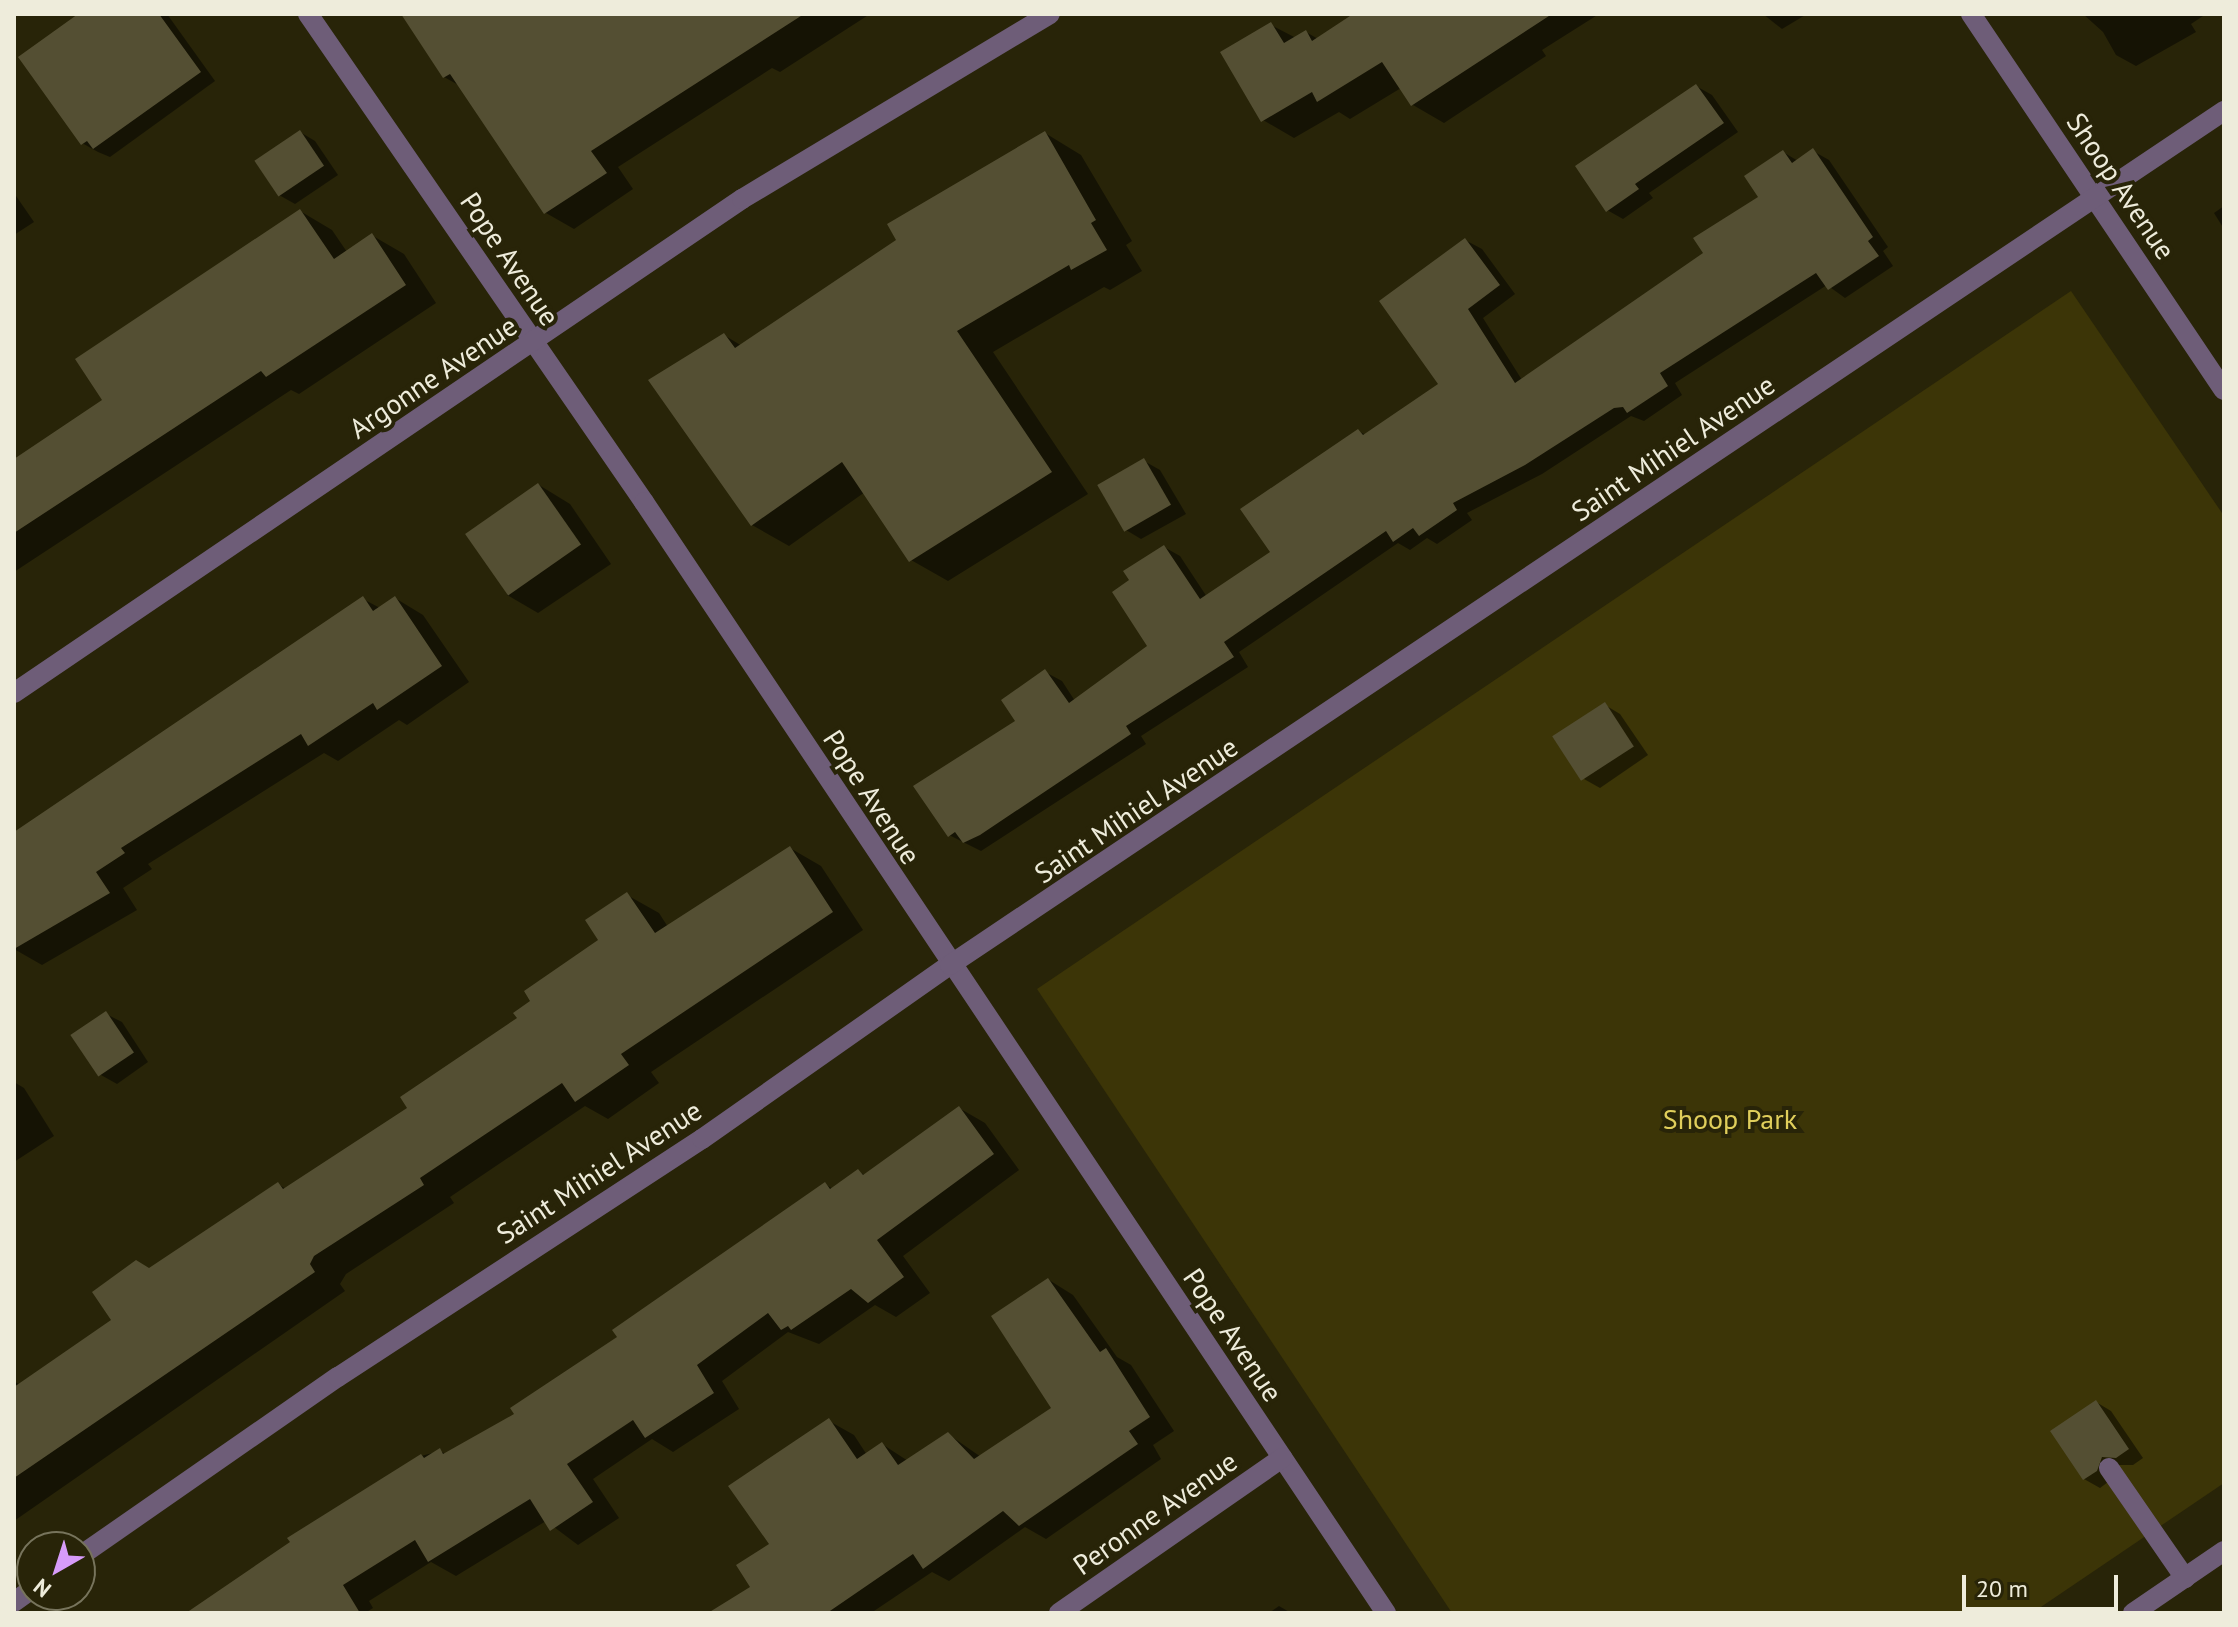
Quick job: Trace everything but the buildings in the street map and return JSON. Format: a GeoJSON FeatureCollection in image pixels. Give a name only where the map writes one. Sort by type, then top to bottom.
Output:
{"type":"FeatureCollection","features":[{"type":"Feature","properties":{"kind":"street","name":"Pope Avenue"},"geometry":{"type":"LineString","coordinates":[[308,14],[534,343],[1386,1613]]}},
{"type":"Feature","properties":{"kind":"street","name":"Argonne Avenue"},"geometry":{"type":"LineString","coordinates":[[14,693],[742,199],[1050,14]]}},
{"type":"Feature","properties":{"kind":"street","name":"Shoop Avenue"},"geometry":{"type":"LineString","coordinates":[[1971,14],[2224,390]]}},
{"type":"Feature","properties":{"kind":"street","name":"Saint Mihiel Avenue"},"geometry":{"type":"LineString","coordinates":[[96,1545],[338,1377],[702,1139],[950,965],[2224,111]]}},
{"type":"Feature","properties":{"kind":"street","name":"Peronne Avenue"},"geometry":{"type":"LineString","coordinates":[[1059,1613],[1282,1458]]}},
{"type":"Feature","properties":{"kind":"street"},"geometry":{"type":"LineString","coordinates":[[2109,1468],[2185,1578]]}},
{"type":"Feature","properties":{"kind":"street"},"geometry":{"type":"LineString","coordinates":[[2133,1613],[2224,1551]]}},
{"type":"Feature","properties":{"kind":"green space","name":"Shoop Park"},"geometry":{"type":"Polygon","coordinates":[[[2071,291],[2224,516],[2224,1483],[2032,1613],[1452,1613],[1037,989],[2071,291]]]}}]}
